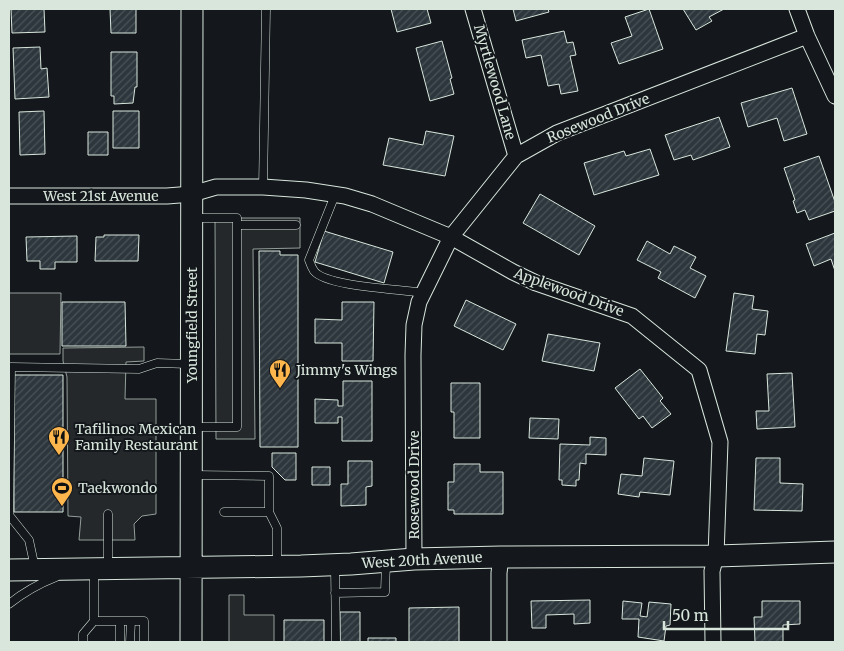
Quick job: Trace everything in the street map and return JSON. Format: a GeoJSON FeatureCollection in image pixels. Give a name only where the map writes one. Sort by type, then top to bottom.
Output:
{"type":"FeatureCollection","features":[{"type":"Feature","properties":{"kind":"street","name":"Youngfield Street"},"geometry":{"type":"LineString","coordinates":[[191,642],[192,9]]}},
{"type":"Feature","properties":{"kind":"street","name":"Myrtlewood Lane"},"geometry":{"type":"LineString","coordinates":[[473,9],[516,156]]}},
{"type":"Feature","properties":{"kind":"street"},"geometry":{"type":"LineString","coordinates":[[797,9],[807,36],[835,96]]}},
{"type":"Feature","properties":{"kind":"street","name":"Rosewood Drive"},"geometry":{"type":"LineString","coordinates":[[414,559],[414,325],[419,302],[450,236],[516,156],[557,134],[807,36]]}},
{"type":"Feature","properties":{"kind":"street","name":"Applewood Drive"},"geometry":{"type":"LineString","coordinates":[[192,194],[216,187],[263,186],[335,195],[372,204],[450,236],[512,272],[536,283],[632,316],[699,370],[720,442],[716,556],[712,571],[713,642]]}},
{"type":"Feature","properties":{"kind":"street","name":"West 21st Avenue"},"geometry":{"type":"LineString","coordinates":[[9,196],[192,194]]}},
{"type":"Feature","properties":{"kind":"street","name":"West 20th Avenue"},"geometry":{"type":"LineString","coordinates":[[9,570],[277,566],[501,556],[716,556],[835,552]]}},
{"type":"Feature","properties":{"kind":"street"},"geometry":{"type":"LineString","coordinates":[[499,642],[499,573],[501,556]]}},
{"type":"Feature","properties":{"kind":"lane"},"geometry":{"type":"LineString","coordinates":[[263,186],[266,9]]}},
{"type":"Feature","properties":{"kind":"lane"},"geometry":{"type":"LineString","coordinates":[[335,195],[309,260],[314,272],[327,279],[365,287],[404,289],[424,293]]}},
{"type":"Feature","properties":{"kind":"lane"},"geometry":{"type":"LineString","coordinates":[[191,426],[238,427],[238,218],[192,218]]}},
{"type":"Feature","properties":{"kind":"lane"},"geometry":{"type":"LineString","coordinates":[[238,225],[296,225]]}},
{"type":"Feature","properties":{"kind":"lane"},"geometry":{"type":"LineString","coordinates":[[36,570],[29,540],[9,515],[11,367],[140,369],[157,363],[191,364]]}},
{"type":"Feature","properties":{"kind":"lane"},"geometry":{"type":"LineString","coordinates":[[191,476],[269,476],[269,512],[277,528],[277,566]]}},
{"type":"Feature","properties":{"kind":"lane"},"geometry":{"type":"LineString","coordinates":[[224,512],[269,512]]}},
{"type":"Feature","properties":{"kind":"lane"},"geometry":{"type":"LineString","coordinates":[[83,642],[83,634],[94,621],[96,569],[108,514]]}},
{"type":"Feature","properties":{"kind":"lane"},"geometry":{"type":"LineString","coordinates":[[335,593],[385,592],[386,562]]}},
{"type":"Feature","properties":{"kind":"lane"},"geometry":{"type":"LineString","coordinates":[[335,564],[336,642]]}},
{"type":"Feature","properties":{"kind":"lane"},"geometry":{"type":"LineString","coordinates":[[9,604],[22,593],[41,583],[96,569]]}},
{"type":"Feature","properties":{"kind":"lane"},"geometry":{"type":"LineString","coordinates":[[94,621],[144,621],[144,642]]}},
{"type":"Feature","properties":{"kind":"lane"},"geometry":{"type":"LineString","coordinates":[[120,621],[120,642]]}},
{"type":"Feature","properties":{"kind":"lane"},"geometry":{"type":"LineString","coordinates":[[130,621],[130,642]]}},
{"type":"Feature","properties":{"kind":"shaded area"},"geometry":{"type":"Polygon","coordinates":[[[215,218],[300,218],[300,248],[253,249],[255,439],[216,439],[215,218]]]}},
{"type":"Feature","properties":{"kind":"shaded area"},"geometry":{"type":"Polygon","coordinates":[[[9,293],[61,293],[60,354],[9,354],[9,293]]]}},
{"type":"Feature","properties":{"kind":"shaded area"},"geometry":{"type":"Polygon","coordinates":[[[144,347],[144,361],[126,362],[125,399],[156,399],[156,514],[142,516],[134,524],[135,540],[79,540],[81,517],[68,516],[67,377],[63,361],[63,348],[144,347]]]}},
{"type":"Feature","properties":{"kind":"shaded area"},"geometry":{"type":"Polygon","coordinates":[[[229,595],[244,595],[244,615],[274,615],[274,642],[229,642],[229,595]]]}},
{"type":"Feature","properties":{"kind":"building"},"geometry":{"type":"Polygon","coordinates":[[[11,9],[44,9],[45,32],[12,33],[11,9]]]}},
{"type":"Feature","properties":{"kind":"building"},"geometry":{"type":"Polygon","coordinates":[[[110,9],[136,9],[136,33],[111,33],[110,9]]]}},
{"type":"Feature","properties":{"kind":"building"},"geometry":{"type":"Polygon","coordinates":[[[391,9],[427,9],[431,23],[397,32],[391,9]]]}},
{"type":"Feature","properties":{"kind":"building"},"geometry":{"type":"Polygon","coordinates":[[[513,9],[548,9],[549,12],[516,21],[513,9]]]}},
{"type":"Feature","properties":{"kind":"building"},"geometry":{"type":"Polygon","coordinates":[[[649,9],[663,49],[619,64],[611,43],[632,36],[625,17],[649,9]]]}},
{"type":"Feature","properties":{"kind":"building"},"geometry":{"type":"Polygon","coordinates":[[[683,9],[724,9],[709,17],[712,21],[696,30],[683,9]]]}},
{"type":"Feature","properties":{"kind":"building"},"geometry":{"type":"Polygon","coordinates":[[[564,31],[567,43],[573,42],[576,55],[570,56],[578,91],[561,94],[559,84],[548,86],[541,55],[526,58],[522,40],[564,31]]]}},
{"type":"Feature","properties":{"kind":"building"},"geometry":{"type":"Polygon","coordinates":[[[442,41],[452,78],[450,79],[454,94],[430,101],[416,48],[442,41]]]}},
{"type":"Feature","properties":{"kind":"building"},"geometry":{"type":"Polygon","coordinates":[[[40,47],[41,69],[47,68],[49,97],[15,99],[13,48],[40,47]]]}},
{"type":"Feature","properties":{"kind":"building"},"geometry":{"type":"Polygon","coordinates":[[[111,52],[137,52],[137,87],[135,87],[133,103],[114,104],[114,96],[111,96],[111,52]]]}},
{"type":"Feature","properties":{"kind":"building"},"geometry":{"type":"Polygon","coordinates":[[[792,88],[807,134],[784,141],[777,118],[748,127],[741,103],[792,88]]]}},
{"type":"Feature","properties":{"kind":"building"},"geometry":{"type":"Polygon","coordinates":[[[44,111],[45,154],[20,155],[19,112],[44,111]]]}},
{"type":"Feature","properties":{"kind":"building"},"geometry":{"type":"Polygon","coordinates":[[[113,111],[139,111],[139,148],[113,148],[113,111]]]}},
{"type":"Feature","properties":{"kind":"building"},"geometry":{"type":"Polygon","coordinates":[[[719,117],[730,147],[693,160],[691,155],[674,160],[665,135],[719,117]]]}},
{"type":"Feature","properties":{"kind":"building"},"geometry":{"type":"Polygon","coordinates":[[[426,131],[454,136],[445,176],[383,165],[389,138],[423,145],[426,131]]]}},
{"type":"Feature","properties":{"kind":"building"},"geometry":{"type":"Polygon","coordinates":[[[88,132],[108,132],[108,155],[88,155],[88,132]]]}},
{"type":"Feature","properties":{"kind":"building"},"geometry":{"type":"Polygon","coordinates":[[[650,149],[659,175],[594,195],[584,163],[624,151],[626,156],[650,149]]]}},
{"type":"Feature","properties":{"kind":"building"},"geometry":{"type":"Polygon","coordinates":[[[819,156],[835,202],[835,211],[809,220],[805,210],[797,213],[793,201],[795,200],[784,168],[819,156]]]}},
{"type":"Feature","properties":{"kind":"building"},"geometry":{"type":"Polygon","coordinates":[[[540,194],[595,226],[579,255],[523,223],[540,194]]]}},
{"type":"Feature","properties":{"kind":"building"},"geometry":{"type":"Polygon","coordinates":[[[324,231],[393,252],[384,283],[315,262],[324,231]]]}},
{"type":"Feature","properties":{"kind":"building"},"geometry":{"type":"Polygon","coordinates":[[[835,233],[835,271],[831,259],[814,266],[806,244],[835,233]]]}},
{"type":"Feature","properties":{"kind":"building"},"geometry":{"type":"Polygon","coordinates":[[[104,235],[139,235],[138,261],[95,261],[96,237],[104,237],[104,235]]]}},
{"type":"Feature","properties":{"kind":"building"},"geometry":{"type":"Polygon","coordinates":[[[77,236],[77,262],[55,262],[55,269],[40,269],[40,261],[27,261],[26,237],[77,236]]]}},
{"type":"Feature","properties":{"kind":"building"},"geometry":{"type":"Polygon","coordinates":[[[647,241],[670,254],[674,246],[696,257],[690,268],[706,276],[695,298],[658,278],[661,272],[637,260],[647,241]]]}},
{"type":"Feature","properties":{"kind":"building"},"geometry":{"type":"Polygon","coordinates":[[[259,251],[280,251],[280,255],[298,255],[298,447],[260,447],[259,251]]]}},
{"type":"Feature","properties":{"kind":"building"},"geometry":{"type":"Polygon","coordinates":[[[734,293],[754,296],[752,309],[768,311],[765,335],[757,334],[755,354],[726,351],[734,293]]]}},
{"type":"Feature","properties":{"kind":"building"},"geometry":{"type":"Polygon","coordinates":[[[466,300],[516,324],[503,350],[454,326],[466,300]]]}},
{"type":"Feature","properties":{"kind":"building"},"geometry":{"type":"Polygon","coordinates":[[[62,302],[125,302],[126,346],[62,346],[62,302]]]}},
{"type":"Feature","properties":{"kind":"building"},"geometry":{"type":"Polygon","coordinates":[[[342,302],[374,302],[373,361],[342,361],[342,343],[315,343],[315,319],[342,320],[342,302]]]}},
{"type":"Feature","properties":{"kind":"building"},"geometry":{"type":"Polygon","coordinates":[[[548,334],[600,343],[594,371],[542,361],[548,334]]]}},
{"type":"Feature","properties":{"kind":"building"},"geometry":{"type":"Polygon","coordinates":[[[640,369],[663,398],[660,401],[671,414],[652,428],[643,416],[639,419],[615,388],[640,369]]]}},
{"type":"Feature","properties":{"kind":"building"},"geometry":{"type":"Polygon","coordinates":[[[792,373],[795,427],[757,429],[756,411],[769,411],[767,374],[792,373]]]}},
{"type":"Feature","properties":{"kind":"building"},"geometry":{"type":"Polygon","coordinates":[[[14,375],[63,375],[63,512],[14,512],[14,375]]]}},
{"type":"Feature","properties":{"kind":"building"},"geometry":{"type":"Polygon","coordinates":[[[343,381],[372,381],[372,441],[342,441],[342,417],[338,417],[338,423],[315,423],[315,399],[338,400],[338,406],[343,406],[343,381]]]}},
{"type":"Feature","properties":{"kind":"building"},"geometry":{"type":"Polygon","coordinates":[[[451,383],[480,383],[480,438],[454,438],[454,412],[451,412],[451,383]]]}},
{"type":"Feature","properties":{"kind":"building"},"geometry":{"type":"Polygon","coordinates":[[[530,418],[559,419],[558,439],[529,438],[530,418]]]}},
{"type":"Feature","properties":{"kind":"building"},"geometry":{"type":"Polygon","coordinates":[[[590,437],[606,438],[606,455],[586,454],[586,464],[580,463],[579,480],[576,480],[576,486],[562,485],[562,480],[559,480],[560,444],[590,445],[590,437]]]}},
{"type":"Feature","properties":{"kind":"building"},"geometry":{"type":"Polygon","coordinates":[[[272,453],[296,453],[296,480],[285,480],[272,467],[272,453]]]}},
{"type":"Feature","properties":{"kind":"building"},"geometry":{"type":"Polygon","coordinates":[[[644,458],[674,461],[670,495],[640,492],[639,497],[618,494],[621,474],[642,476],[644,458]]]}},
{"type":"Feature","properties":{"kind":"building"},"geometry":{"type":"Polygon","coordinates":[[[756,458],[780,458],[780,483],[803,484],[802,511],[754,510],[756,458]]]}},
{"type":"Feature","properties":{"kind":"building"},"geometry":{"type":"Polygon","coordinates":[[[348,461],[372,461],[372,486],[366,487],[366,505],[341,506],[341,484],[348,484],[348,461]]]}},
{"type":"Feature","properties":{"kind":"building"},"geometry":{"type":"Polygon","coordinates":[[[454,464],[480,464],[480,472],[503,472],[503,514],[454,514],[454,510],[448,510],[448,482],[454,482],[454,464]]]}},
{"type":"Feature","properties":{"kind":"building"},"geometry":{"type":"Polygon","coordinates":[[[312,467],[330,467],[330,485],[312,485],[312,467]]]}},
{"type":"Feature","properties":{"kind":"building"},"geometry":{"type":"Polygon","coordinates":[[[590,600],[590,623],[574,624],[574,614],[546,615],[546,628],[532,628],[531,601],[590,600]]]}},
{"type":"Feature","properties":{"kind":"building"},"geometry":{"type":"Polygon","coordinates":[[[623,601],[642,603],[640,616],[647,617],[649,602],[671,604],[670,625],[666,626],[664,641],[638,637],[639,619],[622,619],[623,601]]]}},
{"type":"Feature","properties":{"kind":"building"},"geometry":{"type":"Polygon","coordinates":[[[762,601],[800,601],[800,624],[783,625],[783,642],[755,642],[754,617],[762,617],[762,601]]]}},
{"type":"Feature","properties":{"kind":"building"},"geometry":{"type":"Polygon","coordinates":[[[459,607],[459,642],[409,642],[409,608],[459,607]]]}},
{"type":"Feature","properties":{"kind":"building"},"geometry":{"type":"Polygon","coordinates":[[[340,612],[360,612],[360,642],[340,642],[340,612]]]}},
{"type":"Feature","properties":{"kind":"building"},"geometry":{"type":"Polygon","coordinates":[[[284,620],[324,620],[324,642],[284,642],[284,620]]]}},
{"type":"Feature","properties":{"kind":"building"},"geometry":{"type":"Polygon","coordinates":[[[368,638],[396,638],[396,642],[368,642],[368,638]]]}},
{"type":"Feature","properties":{"kind":"place","name":"Jimmy's Wings"},"geometry":{"type":"Point","coordinates":[280,389]}},
{"type":"Feature","properties":{"kind":"place","name":"Tafilinos Mexican Family Restaurant"},"geometry":{"type":"Point","coordinates":[59,456]}},
{"type":"Feature","properties":{"kind":"place","name":"Taekwondo"},"geometry":{"type":"Point","coordinates":[62,507]}}]}
